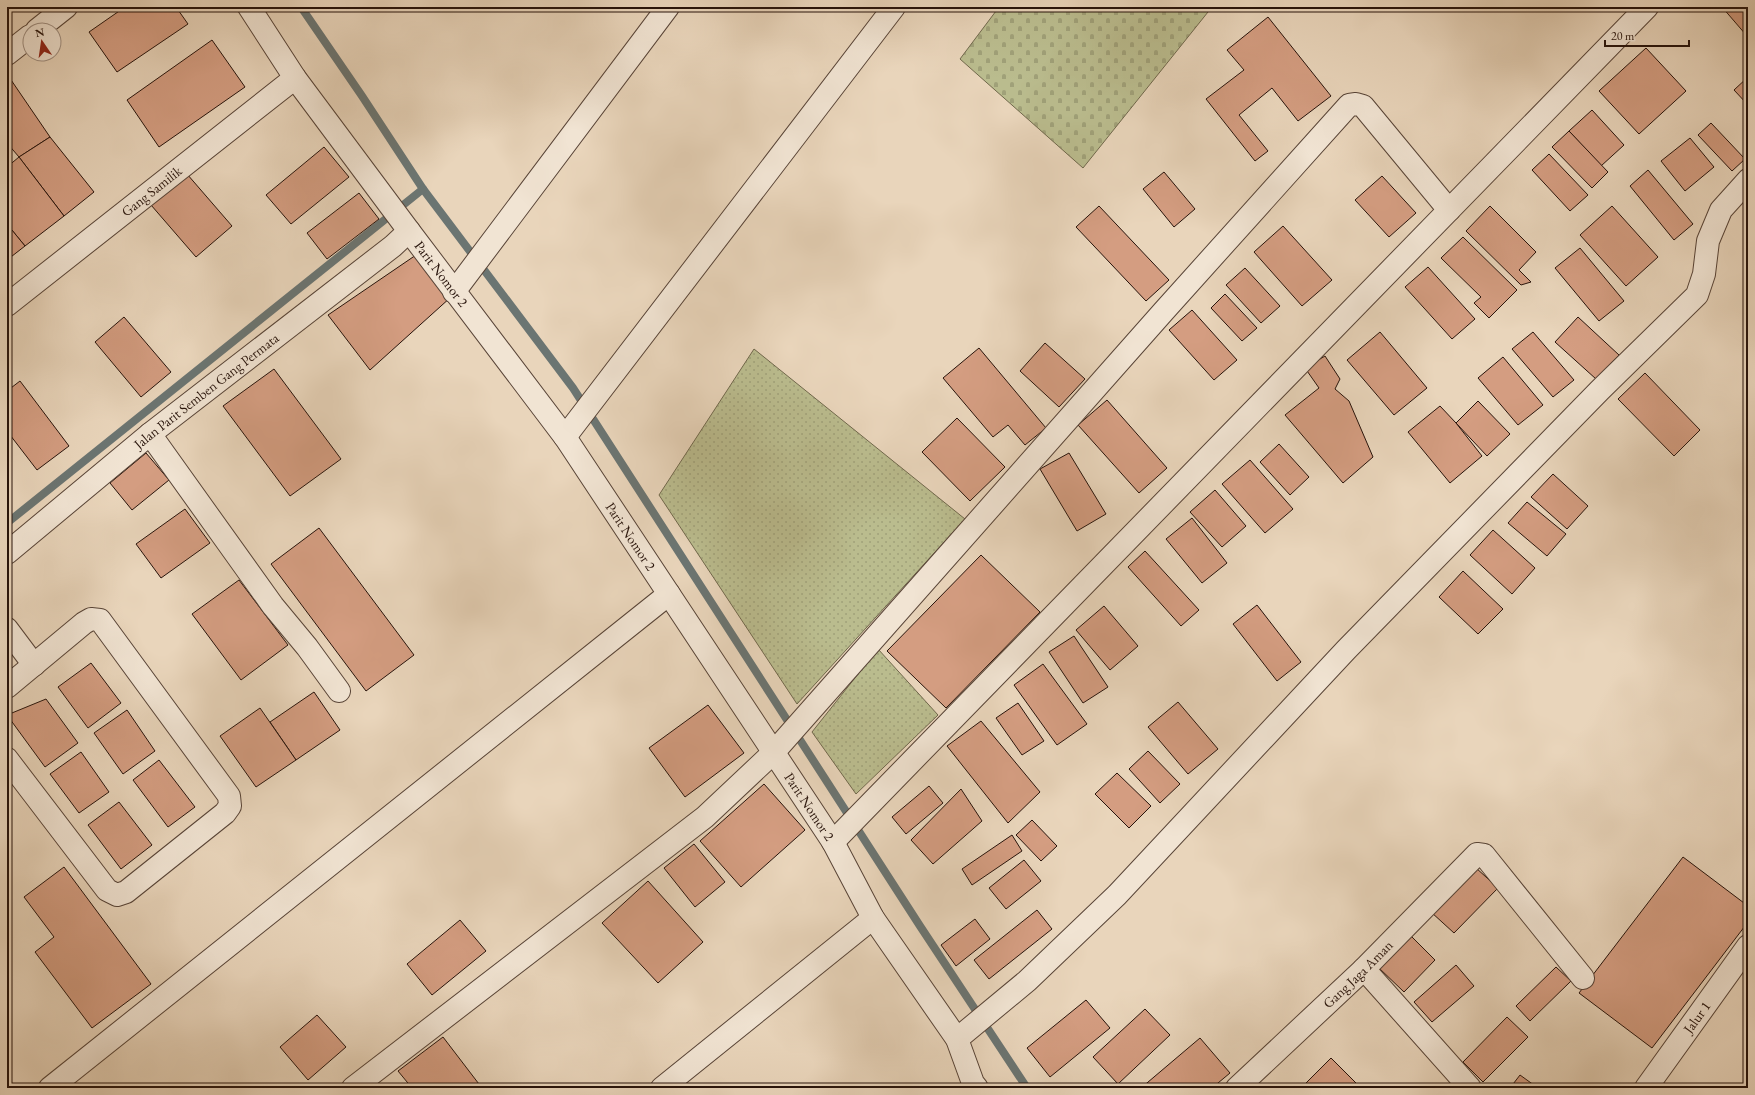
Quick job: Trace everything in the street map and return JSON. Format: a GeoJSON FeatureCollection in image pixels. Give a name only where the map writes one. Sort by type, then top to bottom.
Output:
{"type":"FeatureCollection","features":[{"type":"Feature","properties":{"kind":"street"},"geometry":{"type":"LineString","coordinates":[[47,22],[66,7]]}},
{"type":"Feature","properties":{"kind":"street","name":"Parit Nomor 2"},"geometry":{"type":"LineString","coordinates":[[249,7],[295,78],[454,292],[565,437],[833,842],[873,918],[957,1039],[972,1086]]}},
{"type":"Feature","properties":{"kind":"street"},"geometry":{"type":"LineString","coordinates":[[454,292],[668,7]]}},
{"type":"Feature","properties":{"kind":"street"},"geometry":{"type":"LineString","coordinates":[[565,437],[894,7]]}},
{"type":"Feature","properties":{"kind":"street"},"geometry":{"type":"LineString","coordinates":[[833,842],[1647,7]]}},
{"type":"Feature","properties":{"kind":"street"},"geometry":{"type":"LineString","coordinates":[[7,54],[22,42]]}},
{"type":"Feature","properties":{"kind":"street","name":"Gang Samilik"},"geometry":{"type":"LineString","coordinates":[[7,305],[295,78]]}},
{"type":"Feature","properties":{"kind":"street"},"geometry":{"type":"LineString","coordinates":[[353,1088],[706,817],[773,753],[1163,312],[1349,105],[1356,104],[1363,106],[1449,210]]}},
{"type":"Feature","properties":{"kind":"street"},"geometry":{"type":"LineString","coordinates":[[957,1039],[1027,981],[1117,895],[1351,645],[1594,395],[1697,295],[1704,274],[1708,241],[1720,210],[1748,180]]}},
{"type":"Feature","properties":{"kind":"street","name":"Jalan Parit Semben Gang Permata"},"geometry":{"type":"LineString","coordinates":[[7,553],[150,434],[409,231]]}},
{"type":"Feature","properties":{"kind":"street"},"geometry":{"type":"LineString","coordinates":[[150,434],[273,606],[307,647],[339,690]]}},
{"type":"Feature","properties":{"kind":"street"},"geometry":{"type":"LineString","coordinates":[[50,1088],[669,594]]}},
{"type":"Feature","properties":{"kind":"street"},"geometry":{"type":"LineString","coordinates":[[7,687],[84,623],[91,620],[100,620],[229,796],[230,806],[225,813],[126,892],[117,895],[107,890],[7,759]]}},
{"type":"Feature","properties":{"kind":"street"},"geometry":{"type":"LineString","coordinates":[[7,629],[34,665]]}},
{"type":"Feature","properties":{"kind":"street","name":"Gang Jaga Aman"},"geometry":{"type":"LineString","coordinates":[[1237,1088],[1364,969],[1475,856],[1481,854],[1484,855],[1583,978]]}},
{"type":"Feature","properties":{"kind":"street"},"geometry":{"type":"LineString","coordinates":[[662,1088],[873,918]]}},
{"type":"Feature","properties":{"kind":"street","name":"Jalur 1"},"geometry":{"type":"LineString","coordinates":[[1646,1088],[1748,946]]}},
{"type":"Feature","properties":{"kind":"street"},"geometry":{"type":"LineString","coordinates":[[1364,969],[1470,1088]]}},
{"type":"Feature","properties":{"kind":"green space"},"geometry":{"type":"Polygon","coordinates":[[[999,7],[1212,7],[1083,168],[960,59],[999,7]]]}},
{"type":"Feature","properties":{"kind":"green space"},"geometry":{"type":"Polygon","coordinates":[[[754,349],[965,519],[797,704],[659,495],[754,349]]]}},
{"type":"Feature","properties":{"kind":"green space"},"geometry":{"type":"Polygon","coordinates":[[[878,649],[938,715],[856,794],[812,732],[878,649]]]}},
{"type":"Feature","properties":{"kind":"building"},"geometry":{"type":"Polygon","coordinates":[[[125,7],[176,7],[188,24],[117,72],[89,32],[125,7]]]}},
{"type":"Feature","properties":{"kind":"building"},"geometry":{"type":"Polygon","coordinates":[[[1722,7],[1748,7],[1747,36],[1722,7]]]}},
{"type":"Feature","properties":{"kind":"building"},"geometry":{"type":"Polygon","coordinates":[[[1268,17],[1331,96],[1298,121],[1272,88],[1239,115],[1268,151],[1255,161],[1206,99],[1244,70],[1227,50],[1268,17]]]}},
{"type":"Feature","properties":{"kind":"building"},"geometry":{"type":"Polygon","coordinates":[[[212,40],[245,87],[159,147],[127,100],[212,40]]]}},
{"type":"Feature","properties":{"kind":"building"},"geometry":{"type":"Polygon","coordinates":[[[1646,48],[1686,91],[1639,134],[1599,91],[1646,48]]]}},
{"type":"Feature","properties":{"kind":"building"},"geometry":{"type":"Polygon","coordinates":[[[7,74],[50,137],[19,157],[7,143],[7,74]]]}},
{"type":"Feature","properties":{"kind":"building"},"geometry":{"type":"Polygon","coordinates":[[[1748,77],[1748,105],[1734,90],[1748,77]]]}},
{"type":"Feature","properties":{"kind":"building"},"geometry":{"type":"Polygon","coordinates":[[[1592,110],[1624,145],[1601,166],[1569,131],[1592,110]]]}},
{"type":"Feature","properties":{"kind":"building"},"geometry":{"type":"Polygon","coordinates":[[[1711,123],[1745,159],[1732,171],[1698,135],[1711,123]]]}},
{"type":"Feature","properties":{"kind":"building"},"geometry":{"type":"Polygon","coordinates":[[[1569,131],[1608,172],[1592,188],[1552,147],[1569,131]]]}},
{"type":"Feature","properties":{"kind":"building"},"geometry":{"type":"Polygon","coordinates":[[[50,137],[94,192],[64,216],[19,157],[50,137]]]}},
{"type":"Feature","properties":{"kind":"building"},"geometry":{"type":"Polygon","coordinates":[[[1690,138],[1714,167],[1685,191],[1661,161],[1690,138]]]}},
{"type":"Feature","properties":{"kind":"building"},"geometry":{"type":"Polygon","coordinates":[[[324,147],[349,177],[291,224],[266,195],[324,147]]]}},
{"type":"Feature","properties":{"kind":"building"},"geometry":{"type":"Polygon","coordinates":[[[1549,154],[1588,195],[1570,211],[1532,170],[1549,154]]]}},
{"type":"Feature","properties":{"kind":"building"},"geometry":{"type":"Polygon","coordinates":[[[19,157],[64,216],[25,246],[7,224],[7,167],[19,157]]]}},
{"type":"Feature","properties":{"kind":"building"},"geometry":{"type":"Polygon","coordinates":[[[1648,170],[1693,224],[1674,240],[1630,186],[1648,170]]]}},
{"type":"Feature","properties":{"kind":"building"},"geometry":{"type":"Polygon","coordinates":[[[1164,172],[1195,209],[1174,227],[1143,189],[1164,172]]]}},
{"type":"Feature","properties":{"kind":"building"},"geometry":{"type":"Polygon","coordinates":[[[187,174],[232,226],[196,257],[151,205],[187,174]]]}},
{"type":"Feature","properties":{"kind":"building"},"geometry":{"type":"Polygon","coordinates":[[[1382,176],[1416,213],[1389,237],[1355,200],[1382,176]]]}},
{"type":"Feature","properties":{"kind":"building"},"geometry":{"type":"Polygon","coordinates":[[[359,193],[379,219],[327,259],[307,233],[359,193]]]}},
{"type":"Feature","properties":{"kind":"building"},"geometry":{"type":"Polygon","coordinates":[[[1099,206],[1169,280],[1146,301],[1076,227],[1099,206]]]}},
{"type":"Feature","properties":{"kind":"building"},"geometry":{"type":"Polygon","coordinates":[[[1490,206],[1536,252],[1519,270],[1531,282],[1521,285],[1466,231],[1490,206]]]}},
{"type":"Feature","properties":{"kind":"building"},"geometry":{"type":"Polygon","coordinates":[[[1612,206],[1658,257],[1626,286],[1580,235],[1612,206]]]}},
{"type":"Feature","properties":{"kind":"building"},"geometry":{"type":"Polygon","coordinates":[[[7,224],[25,246],[7,260],[7,224]]]}},
{"type":"Feature","properties":{"kind":"building"},"geometry":{"type":"Polygon","coordinates":[[[1283,226],[1332,280],[1302,306],[1254,252],[1283,226]]]}},
{"type":"Feature","properties":{"kind":"building"},"geometry":{"type":"Polygon","coordinates":[[[1463,237],[1517,290],[1489,318],[1474,303],[1481,297],[1441,258],[1463,237]]]}},
{"type":"Feature","properties":{"kind":"building"},"geometry":{"type":"Polygon","coordinates":[[[1580,248],[1624,301],[1599,321],[1555,268],[1580,248]]]}},
{"type":"Feature","properties":{"kind":"building"},"geometry":{"type":"Polygon","coordinates":[[[416,255],[451,297],[370,370],[328,315],[416,255]]]}},
{"type":"Feature","properties":{"kind":"building"},"geometry":{"type":"Polygon","coordinates":[[[1428,267],[1475,319],[1452,339],[1405,287],[1428,267]]]}},
{"type":"Feature","properties":{"kind":"building"},"geometry":{"type":"Polygon","coordinates":[[[1245,268],[1280,306],[1261,323],[1226,285],[1245,268]]]}},
{"type":"Feature","properties":{"kind":"building"},"geometry":{"type":"Polygon","coordinates":[[[1225,294],[1257,328],[1242,341],[1211,308],[1225,294]]]}},
{"type":"Feature","properties":{"kind":"building"},"geometry":{"type":"Polygon","coordinates":[[[1192,310],[1237,360],[1214,380],[1169,330],[1192,310]]]}},
{"type":"Feature","properties":{"kind":"building"},"geometry":{"type":"Polygon","coordinates":[[[124,317],[171,372],[141,397],[95,342],[124,317]]]}},
{"type":"Feature","properties":{"kind":"building"},"geometry":{"type":"Polygon","coordinates":[[[1578,317],[1619,355],[1596,379],[1555,342],[1578,317]]]}},
{"type":"Feature","properties":{"kind":"building"},"geometry":{"type":"Polygon","coordinates":[[[1380,332],[1427,388],[1394,415],[1347,360],[1380,332]]]}},
{"type":"Feature","properties":{"kind":"building"},"geometry":{"type":"Polygon","coordinates":[[[1533,332],[1574,380],[1553,397],[1512,349],[1533,332]]]}},
{"type":"Feature","properties":{"kind":"building"},"geometry":{"type":"Polygon","coordinates":[[[1045,343],[1085,379],[1059,407],[1020,371],[1045,343]]]}},
{"type":"Feature","properties":{"kind":"building"},"geometry":{"type":"Polygon","coordinates":[[[979,348],[1046,428],[1025,445],[1008,425],[993,437],[943,378],[979,348]]]}},
{"type":"Feature","properties":{"kind":"building"},"geometry":{"type":"Polygon","coordinates":[[[1325,356],[1340,379],[1335,389],[1349,401],[1373,457],[1343,483],[1285,415],[1319,388],[1305,368],[1325,356]]]}},
{"type":"Feature","properties":{"kind":"building"},"geometry":{"type":"Polygon","coordinates":[[[1503,357],[1543,405],[1518,425],[1478,378],[1503,357]]]}},
{"type":"Feature","properties":{"kind":"building"},"geometry":{"type":"Polygon","coordinates":[[[274,369],[341,459],[290,496],[223,406],[274,369]]]}},
{"type":"Feature","properties":{"kind":"building"},"geometry":{"type":"Polygon","coordinates":[[[1645,373],[1700,430],[1674,456],[1618,399],[1645,373]]]}},
{"type":"Feature","properties":{"kind":"building"},"geometry":{"type":"Polygon","coordinates":[[[20,381],[69,446],[37,470],[7,431],[7,391],[20,381]]]}},
{"type":"Feature","properties":{"kind":"building"},"geometry":{"type":"Polygon","coordinates":[[[1107,400],[1167,468],[1139,493],[1078,425],[1107,400]]]}},
{"type":"Feature","properties":{"kind":"building"},"geometry":{"type":"Polygon","coordinates":[[[1478,401],[1510,434],[1487,456],[1456,423],[1478,401]]]}},
{"type":"Feature","properties":{"kind":"building"},"geometry":{"type":"Polygon","coordinates":[[[1440,406],[1456,423],[1482,456],[1450,483],[1408,432],[1440,406]]]}},
{"type":"Feature","properties":{"kind":"building"},"geometry":{"type":"Polygon","coordinates":[[[957,418],[1005,467],[970,501],[922,452],[957,418]]]}},
{"type":"Feature","properties":{"kind":"building"},"geometry":{"type":"Polygon","coordinates":[[[1279,444],[1309,477],[1290,495],[1260,462],[1279,444]]]}},
{"type":"Feature","properties":{"kind":"building"},"geometry":{"type":"Polygon","coordinates":[[[146,453],[169,480],[132,510],[110,483],[146,453]]]}},
{"type":"Feature","properties":{"kind":"building"},"geometry":{"type":"Polygon","coordinates":[[[1069,453],[1106,514],[1077,531],[1040,469],[1069,453]]]}},
{"type":"Feature","properties":{"kind":"building"},"geometry":{"type":"Polygon","coordinates":[[[1250,460],[1293,509],[1265,533],[1222,484],[1250,460]]]}},
{"type":"Feature","properties":{"kind":"building"},"geometry":{"type":"Polygon","coordinates":[[[1553,474],[1588,506],[1567,529],[1531,497],[1553,474]]]}},
{"type":"Feature","properties":{"kind":"building"},"geometry":{"type":"Polygon","coordinates":[[[1215,490],[1246,526],[1222,547],[1190,512],[1215,490]]]}},
{"type":"Feature","properties":{"kind":"building"},"geometry":{"type":"Polygon","coordinates":[[[1527,502],[1566,534],[1547,556],[1508,523],[1527,502]]]}},
{"type":"Feature","properties":{"kind":"building"},"geometry":{"type":"Polygon","coordinates":[[[185,509],[210,543],[161,578],[136,544],[185,509]]]}},
{"type":"Feature","properties":{"kind":"building"},"geometry":{"type":"Polygon","coordinates":[[[1192,518],[1227,563],[1202,583],[1166,539],[1192,518]]]}},
{"type":"Feature","properties":{"kind":"building"},"geometry":{"type":"Polygon","coordinates":[[[319,528],[414,655],[366,691],[271,564],[319,528]]]}},
{"type":"Feature","properties":{"kind":"building"},"geometry":{"type":"Polygon","coordinates":[[[1493,530],[1535,568],[1512,594],[1470,555],[1493,530]]]}},
{"type":"Feature","properties":{"kind":"building"},"geometry":{"type":"Polygon","coordinates":[[[1145,551],[1199,610],[1181,626],[1128,567],[1145,551]]]}},
{"type":"Feature","properties":{"kind":"building"},"geometry":{"type":"Polygon","coordinates":[[[981,555],[1040,612],[946,708],[887,651],[981,555]]]}},
{"type":"Feature","properties":{"kind":"building"},"geometry":{"type":"Polygon","coordinates":[[[1463,571],[1503,609],[1478,634],[1439,597],[1463,571]]]}},
{"type":"Feature","properties":{"kind":"building"},"geometry":{"type":"Polygon","coordinates":[[[239,580],[288,645],[241,680],[192,614],[239,580]]]}},
{"type":"Feature","properties":{"kind":"building"},"geometry":{"type":"Polygon","coordinates":[[[1257,605],[1301,662],[1277,681],[1233,624],[1257,605]]]}},
{"type":"Feature","properties":{"kind":"building"},"geometry":{"type":"Polygon","coordinates":[[[1104,606],[1138,646],[1110,670],[1076,630],[1104,606]]]}},
{"type":"Feature","properties":{"kind":"building"},"geometry":{"type":"Polygon","coordinates":[[[1074,636],[1108,687],[1083,703],[1049,652],[1074,636]]]}},
{"type":"Feature","properties":{"kind":"building"},"geometry":{"type":"Polygon","coordinates":[[[91,663],[121,703],[88,728],[58,687],[91,663]]]}},
{"type":"Feature","properties":{"kind":"building"},"geometry":{"type":"Polygon","coordinates":[[[1043,664],[1087,724],[1057,745],[1014,685],[1043,664]]]}},
{"type":"Feature","properties":{"kind":"building"},"geometry":{"type":"Polygon","coordinates":[[[314,692],[340,730],[296,760],[270,722],[314,692]]]}},
{"type":"Feature","properties":{"kind":"building"},"geometry":{"type":"Polygon","coordinates":[[[46,699],[78,743],[45,767],[7,715],[46,699]]]}},
{"type":"Feature","properties":{"kind":"building"},"geometry":{"type":"Polygon","coordinates":[[[1178,702],[1218,749],[1188,774],[1148,727],[1178,702]]]}},
{"type":"Feature","properties":{"kind":"building"},"geometry":{"type":"Polygon","coordinates":[[[1018,703],[1044,741],[1022,755],[996,718],[1018,703]]]}},
{"type":"Feature","properties":{"kind":"building"},"geometry":{"type":"Polygon","coordinates":[[[708,705],[744,753],[685,797],[649,748],[708,705]]]}},
{"type":"Feature","properties":{"kind":"building"},"geometry":{"type":"Polygon","coordinates":[[[260,708],[296,760],[256,787],[220,736],[260,708]]]}},
{"type":"Feature","properties":{"kind":"building"},"geometry":{"type":"Polygon","coordinates":[[[127,710],[155,751],[123,774],[94,733],[127,710]]]}},
{"type":"Feature","properties":{"kind":"building"},"geometry":{"type":"Polygon","coordinates":[[[981,721],[1040,792],[1008,823],[947,746],[981,721]]]}},
{"type":"Feature","properties":{"kind":"building"},"geometry":{"type":"Polygon","coordinates":[[[1148,751],[1180,784],[1160,803],[1129,769],[1148,751]]]}},
{"type":"Feature","properties":{"kind":"building"},"geometry":{"type":"Polygon","coordinates":[[[81,752],[109,792],[79,813],[50,774],[81,752]]]}},
{"type":"Feature","properties":{"kind":"building"},"geometry":{"type":"Polygon","coordinates":[[[159,760],[195,807],[168,827],[133,780],[159,760]]]}},
{"type":"Feature","properties":{"kind":"building"},"geometry":{"type":"Polygon","coordinates":[[[1117,773],[1151,806],[1129,828],[1095,794],[1117,773]]]}},
{"type":"Feature","properties":{"kind":"building"},"geometry":{"type":"Polygon","coordinates":[[[764,784],[805,830],[741,887],[700,841],[764,784]]]}},
{"type":"Feature","properties":{"kind":"building"},"geometry":{"type":"Polygon","coordinates":[[[929,786],[943,803],[906,834],[892,817],[929,786]]]}},
{"type":"Feature","properties":{"kind":"building"},"geometry":{"type":"Polygon","coordinates":[[[961,789],[982,821],[933,864],[911,840],[961,789]]]}},
{"type":"Feature","properties":{"kind":"building"},"geometry":{"type":"Polygon","coordinates":[[[119,802],[152,845],[121,869],[88,825],[119,802]]]}},
{"type":"Feature","properties":{"kind":"building"},"geometry":{"type":"Polygon","coordinates":[[[1032,820],[1057,846],[1041,861],[1016,835],[1032,820]]]}},
{"type":"Feature","properties":{"kind":"building"},"geometry":{"type":"Polygon","coordinates":[[[1012,835],[1022,851],[972,885],[962,869],[1012,835]]]}},
{"type":"Feature","properties":{"kind":"building"},"geometry":{"type":"Polygon","coordinates":[[[694,844],[725,882],[695,907],[664,868],[694,844]]]}},
{"type":"Feature","properties":{"kind":"building"},"geometry":{"type":"Polygon","coordinates":[[[1683,857],[1748,906],[1748,922],[1652,1048],[1579,993],[1683,857]]]}},
{"type":"Feature","properties":{"kind":"building"},"geometry":{"type":"Polygon","coordinates":[[[1024,860],[1041,881],[1006,909],[989,888],[1024,860]]]}},
{"type":"Feature","properties":{"kind":"building"},"geometry":{"type":"Polygon","coordinates":[[[64,867],[151,984],[92,1028],[35,952],[54,937],[24,897],[64,867]]]}},
{"type":"Feature","properties":{"kind":"building"},"geometry":{"type":"Polygon","coordinates":[[[1475,867],[1498,888],[1454,933],[1431,912],[1475,867]]]}},
{"type":"Feature","properties":{"kind":"building"},"geometry":{"type":"Polygon","coordinates":[[[648,881],[703,942],[658,983],[602,923],[648,881]]]}},
{"type":"Feature","properties":{"kind":"building"},"geometry":{"type":"Polygon","coordinates":[[[1037,910],[1052,929],[989,979],[974,960],[1037,910]]]}},
{"type":"Feature","properties":{"kind":"building"},"geometry":{"type":"Polygon","coordinates":[[[975,919],[990,939],[956,966],[941,945],[975,919]]]}},
{"type":"Feature","properties":{"kind":"building"},"geometry":{"type":"Polygon","coordinates":[[[460,920],[486,951],[432,995],[407,964],[460,920]]]}},
{"type":"Feature","properties":{"kind":"building"},"geometry":{"type":"Polygon","coordinates":[[[1411,936],[1435,960],[1404,992],[1379,968],[1411,936]]]}},
{"type":"Feature","properties":{"kind":"building"},"geometry":{"type":"Polygon","coordinates":[[[1456,965],[1474,986],[1432,1022],[1414,1002],[1456,965]]]}},
{"type":"Feature","properties":{"kind":"building"},"geometry":{"type":"Polygon","coordinates":[[[1556,967],[1571,981],[1530,1021],[1516,1006],[1556,967]]]}},
{"type":"Feature","properties":{"kind":"building"},"geometry":{"type":"Polygon","coordinates":[[[1086,1000],[1110,1028],[1050,1077],[1027,1048],[1086,1000]]]}},
{"type":"Feature","properties":{"kind":"building"},"geometry":{"type":"Polygon","coordinates":[[[1145,1009],[1170,1035],[1118,1084],[1093,1057],[1145,1009]]]}},
{"type":"Feature","properties":{"kind":"building"},"geometry":{"type":"Polygon","coordinates":[[[317,1015],[346,1047],[308,1080],[280,1047],[317,1015]]]}},
{"type":"Feature","properties":{"kind":"building"},"geometry":{"type":"Polygon","coordinates":[[[1507,1017],[1528,1037],[1483,1082],[1463,1062],[1507,1017]]]}},
{"type":"Feature","properties":{"kind":"building"},"geometry":{"type":"Polygon","coordinates":[[[443,1037],[482,1088],[412,1088],[398,1071],[443,1037]]]}},
{"type":"Feature","properties":{"kind":"building"},"geometry":{"type":"Polygon","coordinates":[[[1200,1038],[1230,1073],[1212,1088],[1141,1088],[1200,1038]]]}},
{"type":"Feature","properties":{"kind":"building"},"geometry":{"type":"Polygon","coordinates":[[[1331,1058],[1361,1088],[1301,1088],[1331,1058]]]}},
{"type":"Feature","properties":{"kind":"building"},"geometry":{"type":"Polygon","coordinates":[[[1520,1075],[1538,1088],[1510,1088],[1520,1075]]]}},
{"type":"Feature","properties":{"kind":"waterway"},"geometry":{"type":"LineString","coordinates":[[301,7],[423,189],[573,388],[920,926],[1027,1088]]}},
{"type":"Feature","properties":{"kind":"waterway"},"geometry":{"type":"LineString","coordinates":[[7,523],[423,189]]}}]}
